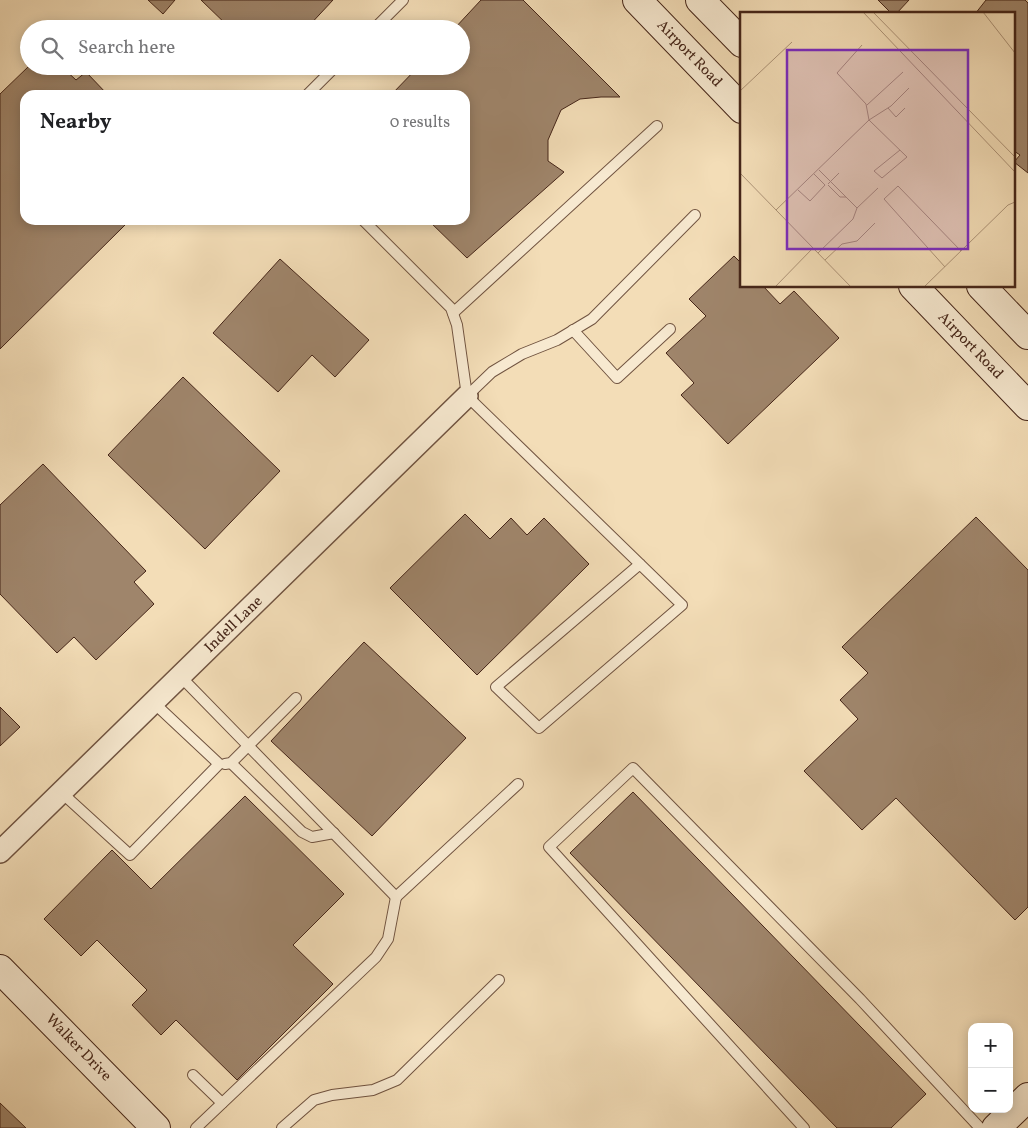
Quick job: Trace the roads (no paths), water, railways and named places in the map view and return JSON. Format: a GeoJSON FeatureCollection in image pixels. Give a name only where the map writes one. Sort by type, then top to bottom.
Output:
{"type":"FeatureCollection","features":[{"type":"Feature","properties":{"kind":"main road","name":"Airport Road"},"geometry":{"type":"LineString","coordinates":[[637,0],[740,107]]}},
{"type":"Feature","properties":{"kind":"main road"},"geometry":{"type":"LineString","coordinates":[[700,0],[740,40]]}},
{"type":"Feature","properties":{"kind":"main road","name":"Airport Road"},"geometry":{"type":"LineString","coordinates":[[915,288],[1028,406]]}},
{"type":"Feature","properties":{"kind":"main road"},"geometry":{"type":"LineString","coordinates":[[982,288],[1028,335]]}},
{"type":"Feature","properties":{"kind":"main road","name":"Walker Drive"},"geometry":{"type":"LineString","coordinates":[[0,969],[149,1125]]}},
{"type":"Feature","properties":{"kind":"main road"},"geometry":{"type":"LineString","coordinates":[[996,1128],[1028,1097]]}},
{"type":"Feature","properties":{"kind":"street","name":"Indell Lane"},"geometry":{"type":"LineString","coordinates":[[0,852],[468,396]]}},
{"type":"Feature","properties":{"kind":"lane"},"geometry":{"type":"LineString","coordinates":[[383,20],[403,0]]}},
{"type":"Feature","properties":{"kind":"lane"},"geometry":{"type":"LineString","coordinates":[[311,90],[327,75]]}},
{"type":"Feature","properties":{"kind":"lane"},"geometry":{"type":"LineString","coordinates":[[453,312],[657,126]]}},
{"type":"Feature","properties":{"kind":"lane"},"geometry":{"type":"LineString","coordinates":[[468,396],[492,372],[522,354],[557,340],[592,319],[695,215]]}},
{"type":"Feature","properties":{"kind":"lane"},"geometry":{"type":"LineString","coordinates":[[368,225],[451,308],[457,325],[468,396],[682,605],[539,728],[496,687],[640,564]]}},
{"type":"Feature","properties":{"kind":"lane"},"geometry":{"type":"LineString","coordinates":[[573,330],[617,378],[670,329]]}},
{"type":"Feature","properties":{"kind":"lane"},"geometry":{"type":"LineString","coordinates":[[181,677],[396,897]]}},
{"type":"Feature","properties":{"kind":"lane"},"geometry":{"type":"LineString","coordinates":[[62,793],[130,855],[219,764],[231,763],[296,698]]}},
{"type":"Feature","properties":{"kind":"lane"},"geometry":{"type":"LineString","coordinates":[[154,703],[219,764]]}},
{"type":"Feature","properties":{"kind":"lane"},"geometry":{"type":"LineString","coordinates":[[231,763],[302,832],[312,837],[334,833]]}},
{"type":"Feature","properties":{"kind":"lane"},"geometry":{"type":"LineString","coordinates":[[804,1128],[549,847],[633,768],[860,999],[980,1128]]}},
{"type":"Feature","properties":{"kind":"lane"},"geometry":{"type":"LineString","coordinates":[[196,1128],[376,957],[388,939],[396,897],[518,784]]}},
{"type":"Feature","properties":{"kind":"lane"},"geometry":{"type":"LineString","coordinates":[[282,1128],[314,1100],[332,1095],[373,1090],[397,1080],[499,980]]}},
{"type":"Feature","properties":{"kind":"lane"},"geometry":{"type":"LineString","coordinates":[[193,1074],[222,1103]]}}]}
